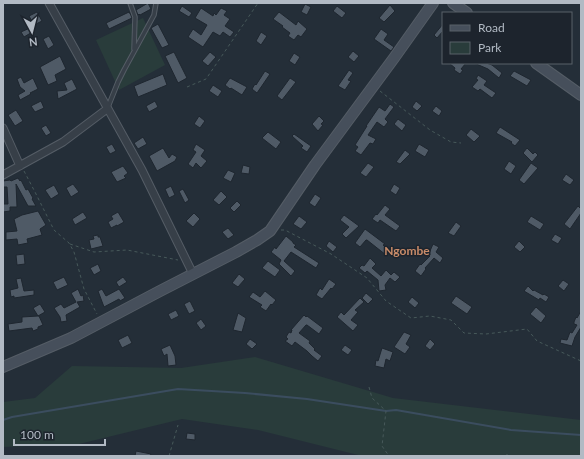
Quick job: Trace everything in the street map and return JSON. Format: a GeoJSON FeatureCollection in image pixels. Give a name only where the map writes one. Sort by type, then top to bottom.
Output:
{"type":"FeatureCollection","features":[{"type":"Feature","properties":{"kind":"street"},"geometry":{"type":"LineString","coordinates":[[49,3],[142,170],[193,274]]}},
{"type":"Feature","properties":{"kind":"street"},"geometry":{"type":"LineString","coordinates":[[3,367],[72,338],[236,252],[270,231],[314,165],[374,86],[433,3]]}},
{"type":"Feature","properties":{"kind":"street"},"geometry":{"type":"LineString","coordinates":[[453,3],[466,12]]}},
{"type":"Feature","properties":{"kind":"street"},"geometry":{"type":"LineString","coordinates":[[537,64],[581,95]]}},
{"type":"Feature","properties":{"kind":"street"},"geometry":{"type":"LineString","coordinates":[[3,175],[63,142],[108,109]]}},
{"type":"Feature","properties":{"kind":"street"},"geometry":{"type":"LineString","coordinates":[[3,128],[20,166]]}},
{"type":"Feature","properties":{"kind":"lane"},"geometry":{"type":"LineString","coordinates":[[130,3],[135,17],[134,52]]}},
{"type":"Feature","properties":{"kind":"lane"},"geometry":{"type":"LineString","coordinates":[[108,109],[118,82],[154,15],[156,3]]}},
{"type":"Feature","properties":{"kind":"path"},"geometry":{"type":"LineString","coordinates":[[187,87],[206,79],[258,3]]}},
{"type":"Feature","properties":{"kind":"path"},"geometry":{"type":"LineString","coordinates":[[374,86],[430,130],[452,142],[461,143]]}},
{"type":"Feature","properties":{"kind":"path"},"geometry":{"type":"LineString","coordinates":[[20,166],[54,230],[69,243],[74,252],[84,288],[101,323]]}},
{"type":"Feature","properties":{"kind":"path"},"geometry":{"type":"LineString","coordinates":[[270,231],[284,230],[331,254],[367,278],[386,301],[411,318],[430,316],[451,320],[464,333],[486,334],[527,329],[537,341],[581,361]]}},
{"type":"Feature","properties":{"kind":"path"},"geometry":{"type":"LineString","coordinates":[[69,243],[94,252],[127,250],[186,261]]}},
{"type":"Feature","properties":{"kind":"path"},"geometry":{"type":"LineString","coordinates":[[369,387],[372,398],[386,411],[382,446],[389,456]]}},
{"type":"Feature","properties":{"kind":"path"},"geometry":{"type":"LineString","coordinates":[[169,456],[178,425]]}},
{"type":"Feature","properties":{"kind":"green space"},"geometry":{"type":"Polygon","coordinates":[[[143,18],[165,65],[119,90],[96,40],[143,18]]]}},
{"type":"Feature","properties":{"kind":"green space"},"geometry":{"type":"Polygon","coordinates":[[[255,357],[393,398],[581,420],[581,456],[362,456],[258,430],[182,419],[79,444],[3,447],[3,402],[35,398],[72,366],[181,368],[255,357]]]}},
{"type":"Feature","properties":{"kind":"building"},"geometry":{"type":"Polygon","coordinates":[[[148,3],[151,9],[138,15],[136,10],[148,3]]]}},
{"type":"Feature","properties":{"kind":"building"},"geometry":{"type":"Polygon","coordinates":[[[305,4],[311,7],[307,15],[301,12],[305,4]]]}},
{"type":"Feature","properties":{"kind":"building"},"geometry":{"type":"Polygon","coordinates":[[[390,5],[395,11],[384,22],[379,18],[390,5]]]}},
{"type":"Feature","properties":{"kind":"building"},"geometry":{"type":"Polygon","coordinates":[[[182,6],[192,13],[189,17],[179,11],[182,6]]]}},
{"type":"Feature","properties":{"kind":"building"},"geometry":{"type":"Polygon","coordinates":[[[337,6],[346,13],[342,18],[333,11],[337,6]]]}},
{"type":"Feature","properties":{"kind":"building"},"geometry":{"type":"Polygon","coordinates":[[[201,8],[213,16],[214,13],[216,15],[221,8],[227,11],[224,15],[230,19],[225,26],[234,32],[230,37],[223,32],[220,36],[213,32],[203,47],[188,37],[193,29],[201,35],[207,25],[195,18],[201,8]]]}},
{"type":"Feature","properties":{"kind":"building"},"geometry":{"type":"Polygon","coordinates":[[[37,12],[42,21],[34,25],[29,16],[37,12]]]}},
{"type":"Feature","properties":{"kind":"building"},"geometry":{"type":"Polygon","coordinates":[[[129,12],[132,18],[109,29],[106,23],[129,12]]]}},
{"type":"Feature","properties":{"kind":"building"},"geometry":{"type":"Polygon","coordinates":[[[279,12],[296,25],[298,21],[307,29],[301,37],[298,35],[294,40],[288,36],[290,33],[282,27],[283,26],[273,19],[279,12]]]}},
{"type":"Feature","properties":{"kind":"building"},"geometry":{"type":"Polygon","coordinates":[[[158,24],[169,45],[162,48],[151,28],[158,24]]]}},
{"type":"Feature","properties":{"kind":"building"},"geometry":{"type":"Polygon","coordinates":[[[442,25],[442,32],[437,38],[434,35],[442,25]]]}},
{"type":"Feature","properties":{"kind":"building"},"geometry":{"type":"Polygon","coordinates":[[[32,27],[34,31],[24,37],[21,32],[32,27]]]}},
{"type":"Feature","properties":{"kind":"building"},"geometry":{"type":"Polygon","coordinates":[[[381,29],[388,34],[384,40],[394,47],[391,51],[374,39],[381,29]]]}},
{"type":"Feature","properties":{"kind":"building"},"geometry":{"type":"Polygon","coordinates":[[[261,32],[267,36],[261,45],[256,41],[261,32]]]}},
{"type":"Feature","properties":{"kind":"building"},"geometry":{"type":"Polygon","coordinates":[[[49,36],[54,45],[48,49],[43,39],[49,36]]]}},
{"type":"Feature","properties":{"kind":"building"},"geometry":{"type":"Polygon","coordinates":[[[353,51],[359,56],[354,62],[348,57],[353,51]]]}},
{"type":"Feature","properties":{"kind":"building"},"geometry":{"type":"Polygon","coordinates":[[[174,52],[187,78],[178,83],[165,56],[174,52]]]}},
{"type":"Feature","properties":{"kind":"building"},"geometry":{"type":"Polygon","coordinates":[[[210,52],[216,57],[208,66],[202,61],[210,52]]]}},
{"type":"Feature","properties":{"kind":"building"},"geometry":{"type":"Polygon","coordinates":[[[294,53],[300,57],[295,65],[289,61],[294,53]]]}},
{"type":"Feature","properties":{"kind":"building"},"geometry":{"type":"Polygon","coordinates":[[[60,56],[66,69],[55,75],[57,81],[48,85],[40,67],[60,56]]]}},
{"type":"Feature","properties":{"kind":"building"},"geometry":{"type":"Polygon","coordinates":[[[450,64],[465,64],[461,69],[463,70],[460,74],[454,70],[455,68],[450,64]]]}},
{"type":"Feature","properties":{"kind":"building"},"geometry":{"type":"Polygon","coordinates":[[[476,64],[492,65],[502,73],[499,78],[488,69],[476,64]]]}},
{"type":"Feature","properties":{"kind":"building"},"geometry":{"type":"Polygon","coordinates":[[[349,70],[353,73],[348,80],[351,81],[345,90],[338,86],[349,70]]]}},
{"type":"Feature","properties":{"kind":"building"},"geometry":{"type":"Polygon","coordinates":[[[265,71],[270,74],[257,93],[252,89],[265,71]]]}},
{"type":"Feature","properties":{"kind":"building"},"geometry":{"type":"Polygon","coordinates":[[[514,71],[531,80],[527,86],[510,76],[514,71]]]}},
{"type":"Feature","properties":{"kind":"building"},"geometry":{"type":"Polygon","coordinates":[[[163,74],[167,85],[138,97],[134,86],[163,74]]]}},
{"type":"Feature","properties":{"kind":"building"},"geometry":{"type":"Polygon","coordinates":[[[478,75],[487,81],[484,85],[496,93],[492,98],[480,89],[478,91],[472,87],[478,80],[476,79],[478,75]]]}},
{"type":"Feature","properties":{"kind":"building"},"geometry":{"type":"Polygon","coordinates":[[[21,77],[24,83],[33,78],[38,89],[20,100],[18,95],[25,91],[20,87],[17,79],[21,77]]]}},
{"type":"Feature","properties":{"kind":"building"},"geometry":{"type":"Polygon","coordinates":[[[230,78],[247,87],[242,95],[225,85],[230,78]]]}},
{"type":"Feature","properties":{"kind":"building"},"geometry":{"type":"Polygon","coordinates":[[[290,78],[296,82],[282,100],[277,96],[290,78]]]}},
{"type":"Feature","properties":{"kind":"building"},"geometry":{"type":"Polygon","coordinates":[[[72,79],[77,89],[58,99],[57,91],[67,90],[64,83],[72,79]]]}},
{"type":"Feature","properties":{"kind":"building"},"geometry":{"type":"Polygon","coordinates":[[[213,85],[222,91],[218,97],[209,91],[213,85]]]}},
{"type":"Feature","properties":{"kind":"building"},"geometry":{"type":"Polygon","coordinates":[[[41,101],[44,108],[35,112],[31,106],[41,101]]]}},
{"type":"Feature","properties":{"kind":"building"},"geometry":{"type":"Polygon","coordinates":[[[155,101],[158,107],[149,112],[146,106],[155,101]]]}},
{"type":"Feature","properties":{"kind":"building"},"geometry":{"type":"Polygon","coordinates":[[[416,101],[422,106],[417,111],[412,107],[416,101]]]}},
{"type":"Feature","properties":{"kind":"building"},"geometry":{"type":"Polygon","coordinates":[[[390,104],[394,107],[385,119],[388,122],[384,127],[377,122],[368,135],[376,139],[373,144],[370,143],[361,155],[355,151],[358,147],[355,145],[379,107],[385,111],[390,104]]]}},
{"type":"Feature","properties":{"kind":"building"},"geometry":{"type":"Polygon","coordinates":[[[436,106],[442,111],[439,116],[432,111],[436,106]]]}},
{"type":"Feature","properties":{"kind":"building"},"geometry":{"type":"Polygon","coordinates":[[[16,110],[23,121],[15,126],[8,115],[16,110]]]}},
{"type":"Feature","properties":{"kind":"building"},"geometry":{"type":"Polygon","coordinates":[[[199,116],[205,121],[200,128],[194,124],[199,116]]]}},
{"type":"Feature","properties":{"kind":"building"},"geometry":{"type":"Polygon","coordinates":[[[319,116],[324,121],[321,124],[323,125],[318,131],[312,124],[319,116]]]}},
{"type":"Feature","properties":{"kind":"building"},"geometry":{"type":"Polygon","coordinates":[[[398,119],[406,125],[402,131],[394,124],[398,119]]]}},
{"type":"Feature","properties":{"kind":"building"},"geometry":{"type":"Polygon","coordinates":[[[46,125],[51,133],[46,136],[41,128],[46,125]]]}},
{"type":"Feature","properties":{"kind":"building"},"geometry":{"type":"Polygon","coordinates":[[[500,127],[520,140],[515,146],[511,143],[512,142],[496,133],[500,127]]]}},
{"type":"Feature","properties":{"kind":"building"},"geometry":{"type":"Polygon","coordinates":[[[471,129],[480,136],[474,142],[466,135],[471,129]]]}},
{"type":"Feature","properties":{"kind":"building"},"geometry":{"type":"Polygon","coordinates":[[[268,132],[281,142],[276,149],[262,138],[268,132]]]}},
{"type":"Feature","properties":{"kind":"building"},"geometry":{"type":"Polygon","coordinates":[[[294,134],[311,146],[307,152],[301,148],[303,146],[292,136],[294,134]]]}},
{"type":"Feature","properties":{"kind":"building"},"geometry":{"type":"Polygon","coordinates":[[[143,137],[147,144],[138,149],[134,143],[143,137]]]}},
{"type":"Feature","properties":{"kind":"building"},"geometry":{"type":"Polygon","coordinates":[[[112,144],[116,151],[110,154],[106,147],[112,144]]]}},
{"type":"Feature","properties":{"kind":"building"},"geometry":{"type":"Polygon","coordinates":[[[196,144],[205,150],[201,156],[207,161],[201,168],[196,163],[193,168],[188,164],[196,152],[193,150],[196,144]]]}},
{"type":"Feature","properties":{"kind":"building"},"geometry":{"type":"Polygon","coordinates":[[[419,144],[429,150],[425,157],[415,151],[419,144]]]}},
{"type":"Feature","properties":{"kind":"building"},"geometry":{"type":"Polygon","coordinates":[[[163,148],[169,158],[172,154],[177,157],[175,161],[157,171],[149,156],[163,148]]]}},
{"type":"Feature","properties":{"kind":"building"},"geometry":{"type":"Polygon","coordinates":[[[527,148],[533,154],[535,152],[538,155],[532,162],[523,153],[527,148]]]}},
{"type":"Feature","properties":{"kind":"building"},"geometry":{"type":"Polygon","coordinates":[[[405,150],[410,154],[400,164],[396,162],[405,150]]]}},
{"type":"Feature","properties":{"kind":"building"},"geometry":{"type":"Polygon","coordinates":[[[509,161],[516,166],[511,174],[504,169],[509,161]]]}},
{"type":"Feature","properties":{"kind":"building"},"geometry":{"type":"Polygon","coordinates":[[[368,163],[374,167],[366,177],[360,173],[368,163]]]}},
{"type":"Feature","properties":{"kind":"building"},"geometry":{"type":"Polygon","coordinates":[[[531,163],[538,168],[524,184],[519,180],[531,163]]]}},
{"type":"Feature","properties":{"kind":"building"},"geometry":{"type":"Polygon","coordinates":[[[243,165],[250,167],[249,174],[241,173],[243,165]]]}},
{"type":"Feature","properties":{"kind":"building"},"geometry":{"type":"Polygon","coordinates":[[[123,166],[128,173],[124,176],[126,178],[117,182],[111,172],[123,166]]]}},
{"type":"Feature","properties":{"kind":"building"},"geometry":{"type":"Polygon","coordinates":[[[228,170],[235,173],[231,182],[223,178],[228,170]]]}},
{"type":"Feature","properties":{"kind":"building"},"geometry":{"type":"Polygon","coordinates":[[[566,174],[574,180],[570,185],[562,180],[566,174]]]}},
{"type":"Feature","properties":{"kind":"building"},"geometry":{"type":"Polygon","coordinates":[[[18,178],[20,181],[21,180],[26,190],[28,189],[36,206],[28,206],[16,184],[17,207],[10,207],[10,211],[3,212],[3,204],[8,204],[7,187],[3,187],[3,181],[11,181],[18,178]]]}},
{"type":"Feature","properties":{"kind":"building"},"geometry":{"type":"Polygon","coordinates":[[[73,184],[79,192],[71,197],[66,188],[73,184]]]}},
{"type":"Feature","properties":{"kind":"building"},"geometry":{"type":"Polygon","coordinates":[[[394,184],[400,188],[396,195],[390,191],[394,184]]]}},
{"type":"Feature","properties":{"kind":"building"},"geometry":{"type":"Polygon","coordinates":[[[54,185],[59,194],[51,199],[45,190],[54,185]]]}},
{"type":"Feature","properties":{"kind":"building"},"geometry":{"type":"Polygon","coordinates":[[[171,186],[175,195],[169,198],[165,189],[171,186]]]}},
{"type":"Feature","properties":{"kind":"building"},"geometry":{"type":"Polygon","coordinates":[[[183,189],[189,200],[185,203],[179,191],[183,189]]]}},
{"type":"Feature","properties":{"kind":"building"},"geometry":{"type":"Polygon","coordinates":[[[221,191],[227,197],[219,205],[213,200],[221,191]]]}},
{"type":"Feature","properties":{"kind":"building"},"geometry":{"type":"Polygon","coordinates":[[[315,194],[321,198],[315,207],[309,203],[315,194]]]}},
{"type":"Feature","properties":{"kind":"building"},"geometry":{"type":"Polygon","coordinates":[[[237,201],[241,205],[234,212],[230,208],[237,201]]]}},
{"type":"Feature","properties":{"kind":"building"},"geometry":{"type":"Polygon","coordinates":[[[385,205],[390,209],[385,215],[400,226],[396,231],[380,220],[378,223],[372,219],[385,205]]]}},
{"type":"Feature","properties":{"kind":"building"},"geometry":{"type":"Polygon","coordinates":[[[578,206],[581,209],[581,213],[570,229],[564,224],[578,206]]]}},
{"type":"Feature","properties":{"kind":"building"},"geometry":{"type":"Polygon","coordinates":[[[38,211],[46,225],[40,229],[42,235],[27,239],[28,243],[18,245],[17,239],[6,240],[6,232],[17,231],[14,219],[22,215],[38,211]]]}},
{"type":"Feature","properties":{"kind":"building"},"geometry":{"type":"Polygon","coordinates":[[[83,212],[87,218],[75,225],[72,219],[83,212]]]}},
{"type":"Feature","properties":{"kind":"building"},"geometry":{"type":"Polygon","coordinates":[[[118,212],[124,222],[111,228],[108,222],[113,219],[111,216],[118,212]]]}},
{"type":"Feature","properties":{"kind":"building"},"geometry":{"type":"Polygon","coordinates":[[[194,213],[200,219],[193,227],[186,221],[194,213]]]}},
{"type":"Feature","properties":{"kind":"building"},"geometry":{"type":"Polygon","coordinates":[[[344,215],[359,226],[346,238],[342,234],[349,227],[340,220],[344,215]]]}},
{"type":"Feature","properties":{"kind":"building"},"geometry":{"type":"Polygon","coordinates":[[[299,216],[307,222],[301,229],[293,224],[299,216]]]}},
{"type":"Feature","properties":{"kind":"building"},"geometry":{"type":"Polygon","coordinates":[[[531,216],[544,224],[540,230],[527,222],[531,216]]]}},
{"type":"Feature","properties":{"kind":"building"},"geometry":{"type":"Polygon","coordinates":[[[456,222],[461,226],[454,236],[448,233],[456,222]]]}},
{"type":"Feature","properties":{"kind":"building"},"geometry":{"type":"Polygon","coordinates":[[[228,228],[234,235],[228,239],[222,232],[228,228]]]}},
{"type":"Feature","properties":{"kind":"building"},"geometry":{"type":"Polygon","coordinates":[[[365,229],[385,244],[383,245],[390,251],[386,255],[367,240],[360,247],[355,243],[365,229]]]}},
{"type":"Feature","properties":{"kind":"building"},"geometry":{"type":"Polygon","coordinates":[[[555,234],[562,238],[558,244],[551,240],[555,234]]]}},
{"type":"Feature","properties":{"kind":"building"},"geometry":{"type":"Polygon","coordinates":[[[98,235],[103,246],[91,249],[89,240],[94,239],[93,236],[98,235]]]}},
{"type":"Feature","properties":{"kind":"building"},"geometry":{"type":"Polygon","coordinates":[[[286,236],[296,245],[294,247],[319,263],[316,268],[291,252],[284,261],[295,271],[291,276],[279,264],[281,260],[271,252],[275,247],[276,249],[286,236]]]}},
{"type":"Feature","properties":{"kind":"building"},"geometry":{"type":"Polygon","coordinates":[[[329,241],[337,247],[333,252],[326,246],[329,241]]]}},
{"type":"Feature","properties":{"kind":"building"},"geometry":{"type":"Polygon","coordinates":[[[519,241],[525,247],[520,252],[514,247],[519,241]]]}},
{"type":"Feature","properties":{"kind":"building"},"geometry":{"type":"Polygon","coordinates":[[[433,244],[439,247],[436,252],[443,258],[440,263],[434,258],[425,268],[426,269],[421,276],[415,271],[420,264],[421,265],[430,256],[423,252],[426,248],[430,251],[433,244]]]}},
{"type":"Feature","properties":{"kind":"building"},"geometry":{"type":"Polygon","coordinates":[[[24,254],[25,264],[17,265],[16,255],[24,254]]]}},
{"type":"Feature","properties":{"kind":"building"},"geometry":{"type":"Polygon","coordinates":[[[370,258],[376,264],[372,268],[381,276],[386,270],[391,275],[394,272],[400,277],[395,282],[390,278],[385,285],[386,290],[379,291],[378,280],[367,271],[365,273],[359,268],[362,265],[364,266],[370,258]]]}},
{"type":"Feature","properties":{"kind":"building"},"geometry":{"type":"Polygon","coordinates":[[[268,261],[280,270],[275,277],[262,268],[268,261]]]}},
{"type":"Feature","properties":{"kind":"building"},"geometry":{"type":"Polygon","coordinates":[[[98,264],[101,271],[94,275],[90,268],[98,264]]]}},
{"type":"Feature","properties":{"kind":"building"},"geometry":{"type":"Polygon","coordinates":[[[239,274],[245,279],[238,287],[232,283],[239,274]]]}},
{"type":"Feature","properties":{"kind":"building"},"geometry":{"type":"Polygon","coordinates":[[[64,277],[68,285],[57,290],[53,282],[64,277]]]}},
{"type":"Feature","properties":{"kind":"building"},"geometry":{"type":"Polygon","coordinates":[[[123,277],[127,282],[119,287],[116,282],[123,277]]]}},
{"type":"Feature","properties":{"kind":"building"},"geometry":{"type":"Polygon","coordinates":[[[21,278],[24,291],[34,290],[34,295],[14,298],[14,296],[11,297],[10,290],[18,288],[16,279],[21,278]]]}},
{"type":"Feature","properties":{"kind":"building"},"geometry":{"type":"Polygon","coordinates":[[[329,279],[336,284],[322,299],[316,295],[320,288],[322,290],[329,279]]]}},
{"type":"Feature","properties":{"kind":"building"},"geometry":{"type":"Polygon","coordinates":[[[563,280],[569,284],[564,291],[558,286],[563,280]]]}},
{"type":"Feature","properties":{"kind":"building"},"geometry":{"type":"Polygon","coordinates":[[[528,286],[533,291],[534,290],[549,297],[546,302],[540,298],[539,300],[524,291],[528,286]]]}},
{"type":"Feature","properties":{"kind":"building"},"geometry":{"type":"Polygon","coordinates":[[[78,289],[81,296],[83,295],[84,301],[77,302],[80,307],[66,315],[67,321],[61,322],[60,317],[54,308],[61,304],[64,308],[76,302],[71,293],[78,289]]]}},
{"type":"Feature","properties":{"kind":"building"},"geometry":{"type":"Polygon","coordinates":[[[102,289],[106,296],[119,289],[125,298],[120,301],[119,299],[104,307],[98,291],[102,289]]]}},
{"type":"Feature","properties":{"kind":"building"},"geometry":{"type":"Polygon","coordinates":[[[265,291],[276,300],[266,311],[260,307],[262,305],[249,297],[253,292],[260,297],[265,291]]]}},
{"type":"Feature","properties":{"kind":"building"},"geometry":{"type":"Polygon","coordinates":[[[366,293],[373,299],[368,304],[362,298],[366,293]]]}},
{"type":"Feature","properties":{"kind":"building"},"geometry":{"type":"Polygon","coordinates":[[[456,296],[472,307],[467,314],[451,303],[456,296]]]}},
{"type":"Feature","properties":{"kind":"building"},"geometry":{"type":"Polygon","coordinates":[[[412,297],[419,303],[415,308],[408,302],[412,297]]]}},
{"type":"Feature","properties":{"kind":"building"},"geometry":{"type":"Polygon","coordinates":[[[360,298],[364,302],[355,310],[358,312],[351,320],[358,325],[353,331],[337,317],[341,312],[344,315],[360,298]]]}},
{"type":"Feature","properties":{"kind":"building"},"geometry":{"type":"Polygon","coordinates":[[[190,301],[195,311],[189,314],[184,304],[190,301]]]}},
{"type":"Feature","properties":{"kind":"building"},"geometry":{"type":"Polygon","coordinates":[[[40,304],[45,312],[38,316],[33,308],[40,304]]]}},
{"type":"Feature","properties":{"kind":"building"},"geometry":{"type":"Polygon","coordinates":[[[536,307],[546,316],[541,323],[530,314],[536,307]]]}},
{"type":"Feature","properties":{"kind":"building"},"geometry":{"type":"Polygon","coordinates":[[[176,310],[179,316],[171,320],[168,314],[176,310]]]}},
{"type":"Feature","properties":{"kind":"building"},"geometry":{"type":"Polygon","coordinates":[[[581,311],[581,327],[572,346],[560,343],[561,339],[567,340],[570,332],[572,333],[577,325],[574,324],[576,317],[577,318],[581,311]]]}},
{"type":"Feature","properties":{"kind":"building"},"geometry":{"type":"Polygon","coordinates":[[[238,313],[246,318],[242,332],[233,330],[238,313]]]}},
{"type":"Feature","properties":{"kind":"building"},"geometry":{"type":"Polygon","coordinates":[[[304,315],[323,328],[319,334],[306,325],[299,333],[310,341],[309,343],[315,349],[314,350],[322,356],[318,361],[295,342],[292,346],[285,341],[288,339],[286,337],[289,332],[291,333],[291,330],[304,315]]]}},
{"type":"Feature","properties":{"kind":"building"},"geometry":{"type":"Polygon","coordinates":[[[39,316],[43,325],[38,327],[38,329],[33,331],[32,328],[9,331],[8,324],[22,322],[22,317],[39,316]]]}},
{"type":"Feature","properties":{"kind":"building"},"geometry":{"type":"Polygon","coordinates":[[[201,319],[206,326],[201,330],[196,323],[201,319]]]}},
{"type":"Feature","properties":{"kind":"building"},"geometry":{"type":"Polygon","coordinates":[[[404,332],[411,335],[406,344],[410,347],[405,354],[394,347],[404,332]]]}},
{"type":"Feature","properties":{"kind":"building"},"geometry":{"type":"Polygon","coordinates":[[[128,335],[132,343],[122,348],[118,340],[128,335]]]}},
{"type":"Feature","properties":{"kind":"building"},"geometry":{"type":"Polygon","coordinates":[[[250,339],[257,344],[252,349],[246,344],[250,339]]]}},
{"type":"Feature","properties":{"kind":"building"},"geometry":{"type":"Polygon","coordinates":[[[430,339],[435,344],[430,350],[425,346],[430,339]]]}},
{"type":"Feature","properties":{"kind":"building"},"geometry":{"type":"Polygon","coordinates":[[[170,345],[175,356],[176,365],[168,366],[167,354],[164,356],[161,349],[170,345]]]}},
{"type":"Feature","properties":{"kind":"building"},"geometry":{"type":"Polygon","coordinates":[[[345,345],[352,350],[348,355],[341,350],[345,345]]]}},
{"type":"Feature","properties":{"kind":"building"},"geometry":{"type":"Polygon","coordinates":[[[382,348],[393,352],[390,361],[386,359],[384,368],[375,366],[376,360],[378,361],[382,348]]]}},
{"type":"Feature","properties":{"kind":"building"},"geometry":{"type":"Polygon","coordinates":[[[187,433],[195,434],[195,440],[186,439],[187,433]]]}},
{"type":"Feature","properties":{"kind":"building"},"geometry":{"type":"Polygon","coordinates":[[[136,451],[151,454],[150,456],[135,456],[136,451]]]}},
{"type":"Feature","properties":{"kind":"waterway"},"geometry":{"type":"LineString","coordinates":[[3,420],[12,417],[178,389],[307,399],[386,411],[396,410],[511,430],[581,435]]}},
{"type":"Feature","properties":{"kind":"district","name":"Ngombe"},"geometry":{"type":"Point","coordinates":[407,250]}}]}
